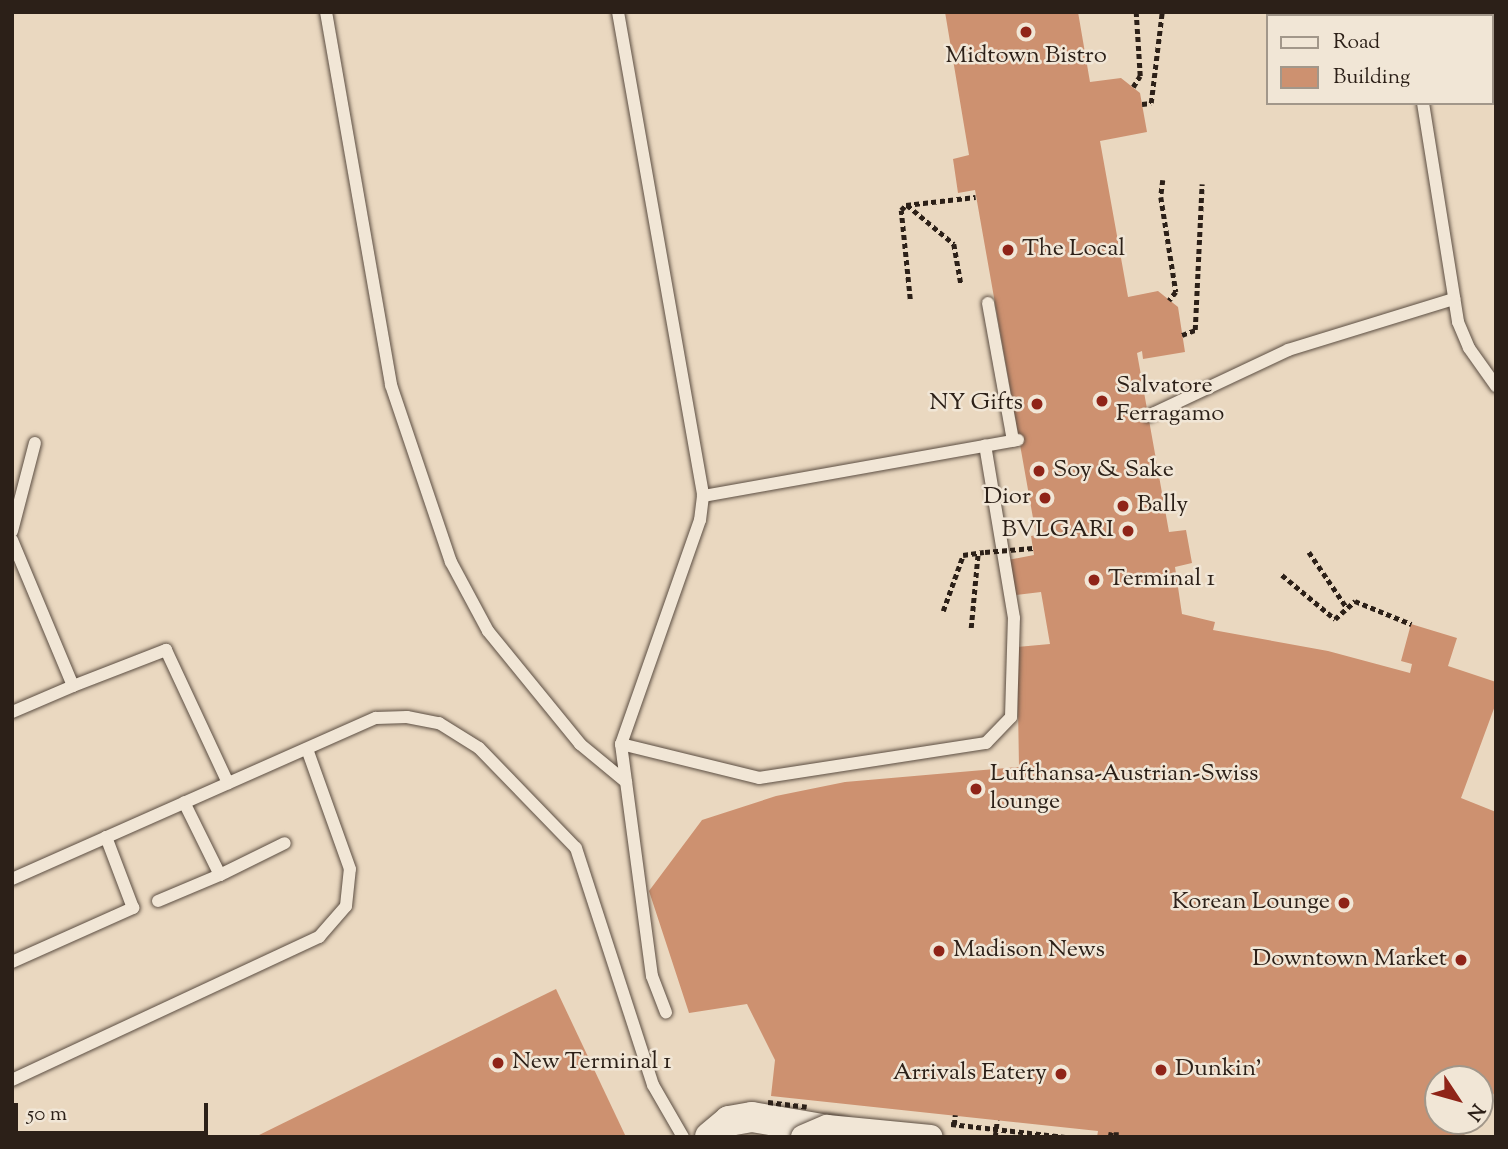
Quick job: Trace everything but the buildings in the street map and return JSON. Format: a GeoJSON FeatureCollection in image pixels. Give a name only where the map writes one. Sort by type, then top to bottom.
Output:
{"type":"FeatureCollection","features":[{"type":"Feature","properties":{"kind":"street"},"geometry":{"type":"LineString","coordinates":[[710,1137],[729,1121],[752,1117],[860,1137]]}},
{"type":"Feature","properties":{"kind":"street"},"geometry":{"type":"LineString","coordinates":[[803,1137],[827,1127],[931,1137]]}},
{"type":"Feature","properties":{"kind":"lane"},"geometry":{"type":"LineString","coordinates":[[326,12],[391,385],[451,562],[488,631],[580,744],[626,782]]}},
{"type":"Feature","properties":{"kind":"lane"},"geometry":{"type":"LineString","coordinates":[[618,12],[703,496],[700,520],[621,744],[652,976],[666,1012]]}},
{"type":"Feature","properties":{"kind":"lane"},"geometry":{"type":"LineString","coordinates":[[1423,105],[1462,334],[1496,386]]}},
{"type":"Feature","properties":{"kind":"lane"},"geometry":{"type":"LineString","coordinates":[[1148,416],[1288,350],[1454,299]]}},
{"type":"Feature","properties":{"kind":"lane"},"geometry":{"type":"LineString","coordinates":[[703,496],[1016,440],[988,303]]}},
{"type":"Feature","properties":{"kind":"lane"},"geometry":{"type":"LineString","coordinates":[[12,531],[35,443]]}},
{"type":"Feature","properties":{"kind":"lane"},"geometry":{"type":"LineString","coordinates":[[621,744],[759,778],[986,743],[1011,717],[1014,618],[985,445]]}},
{"type":"Feature","properties":{"kind":"lane"},"geometry":{"type":"LineString","coordinates":[[12,540],[73,686]]}},
{"type":"Feature","properties":{"kind":"lane"},"geometry":{"type":"LineString","coordinates":[[12,712],[166,650],[228,783]]}},
{"type":"Feature","properties":{"kind":"lane"},"geometry":{"type":"LineString","coordinates":[[12,879],[376,718],[407,717],[439,723],[469,742],[523,788],[576,848],[653,1085],[683,1137]]}},
{"type":"Feature","properties":{"kind":"lane"},"geometry":{"type":"LineString","coordinates":[[12,1080],[319,937],[346,906],[350,869],[307,749]]}},
{"type":"Feature","properties":{"kind":"lane"},"geometry":{"type":"LineString","coordinates":[[184,802],[220,875]]}},
{"type":"Feature","properties":{"kind":"lane"},"geometry":{"type":"LineString","coordinates":[[12,962],[133,908],[106,837]]}},
{"type":"Feature","properties":{"kind":"lane"},"geometry":{"type":"LineString","coordinates":[[158,901],[220,875],[285,843]]}},
{"type":"Feature","properties":{"kind":"path"},"geometry":{"type":"LineString","coordinates":[[1133,87],[1140,76],[1136,12]]}},
{"type":"Feature","properties":{"kind":"path"},"geometry":{"type":"LineString","coordinates":[[1142,104],[1151,103],[1162,12]]}},
{"type":"Feature","properties":{"kind":"path"},"geometry":{"type":"LineString","coordinates":[[1163,180],[1161,197],[1176,292],[1169,301]]}},
{"type":"Feature","properties":{"kind":"path"},"geometry":{"type":"LineString","coordinates":[[1182,335],[1195,330],[1202,184]]}},
{"type":"Feature","properties":{"kind":"path"},"geometry":{"type":"LineString","coordinates":[[910,299],[901,210],[906,205],[975,197]]}},
{"type":"Feature","properties":{"kind":"path"},"geometry":{"type":"LineString","coordinates":[[906,205],[954,244],[961,283]]}},
{"type":"Feature","properties":{"kind":"path"},"geometry":{"type":"LineString","coordinates":[[943,611],[963,555],[1033,548]]}},
{"type":"Feature","properties":{"kind":"path"},"geometry":{"type":"LineString","coordinates":[[971,628],[978,552]]}},
{"type":"Feature","properties":{"kind":"path"},"geometry":{"type":"LineString","coordinates":[[1309,552],[1347,608]]}},
{"type":"Feature","properties":{"kind":"path"},"geometry":{"type":"LineString","coordinates":[[1282,575],[1335,619],[1354,601],[1411,624]]}},
{"type":"Feature","properties":{"kind":"path"},"geometry":{"type":"LineString","coordinates":[[995,1137],[997,1120]]}},
{"type":"Feature","properties":{"kind":"place","name":"Midtown Bistro"},"geometry":{"type":"Point","coordinates":[1026,32]}},
{"type":"Feature","properties":{"kind":"place","name":"The Local"},"geometry":{"type":"Point","coordinates":[1008,250]}},
{"type":"Feature","properties":{"kind":"place","name":"Salvatore Ferragamo"},"geometry":{"type":"Point","coordinates":[1102,401]}},
{"type":"Feature","properties":{"kind":"place","name":"NY Gifts"},"geometry":{"type":"Point","coordinates":[1037,404]}},
{"type":"Feature","properties":{"kind":"place","name":"Soy & Sake"},"geometry":{"type":"Point","coordinates":[1039,471]}},
{"type":"Feature","properties":{"kind":"place","name":"Dior"},"geometry":{"type":"Point","coordinates":[1045,498]}},
{"type":"Feature","properties":{"kind":"place","name":"Bally"},"geometry":{"type":"Point","coordinates":[1123,506]}},
{"type":"Feature","properties":{"kind":"place","name":"BVLGARI"},"geometry":{"type":"Point","coordinates":[1128,531]}},
{"type":"Feature","properties":{"kind":"place","name":"Terminal 1"},"geometry":{"type":"Point","coordinates":[1094,580]}},
{"type":"Feature","properties":{"kind":"place","name":"Lufthansa-Austrian-Swiss lounge"},"geometry":{"type":"Point","coordinates":[976,789]}},
{"type":"Feature","properties":{"kind":"place","name":"Korean Lounge"},"geometry":{"type":"Point","coordinates":[1344,903]}},
{"type":"Feature","properties":{"kind":"place","name":"Madison News"},"geometry":{"type":"Point","coordinates":[939,951]}},
{"type":"Feature","properties":{"kind":"place","name":"Downtown Market"},"geometry":{"type":"Point","coordinates":[1461,960]}},
{"type":"Feature","properties":{"kind":"place","name":"New Terminal 1"},"geometry":{"type":"Point","coordinates":[498,1063]}},
{"type":"Feature","properties":{"kind":"place","name":"Dunkin'"},"geometry":{"type":"Point","coordinates":[1161,1070]}},
{"type":"Feature","properties":{"kind":"place","name":"Arrivals Eatery"},"geometry":{"type":"Point","coordinates":[1061,1074]}}]}
